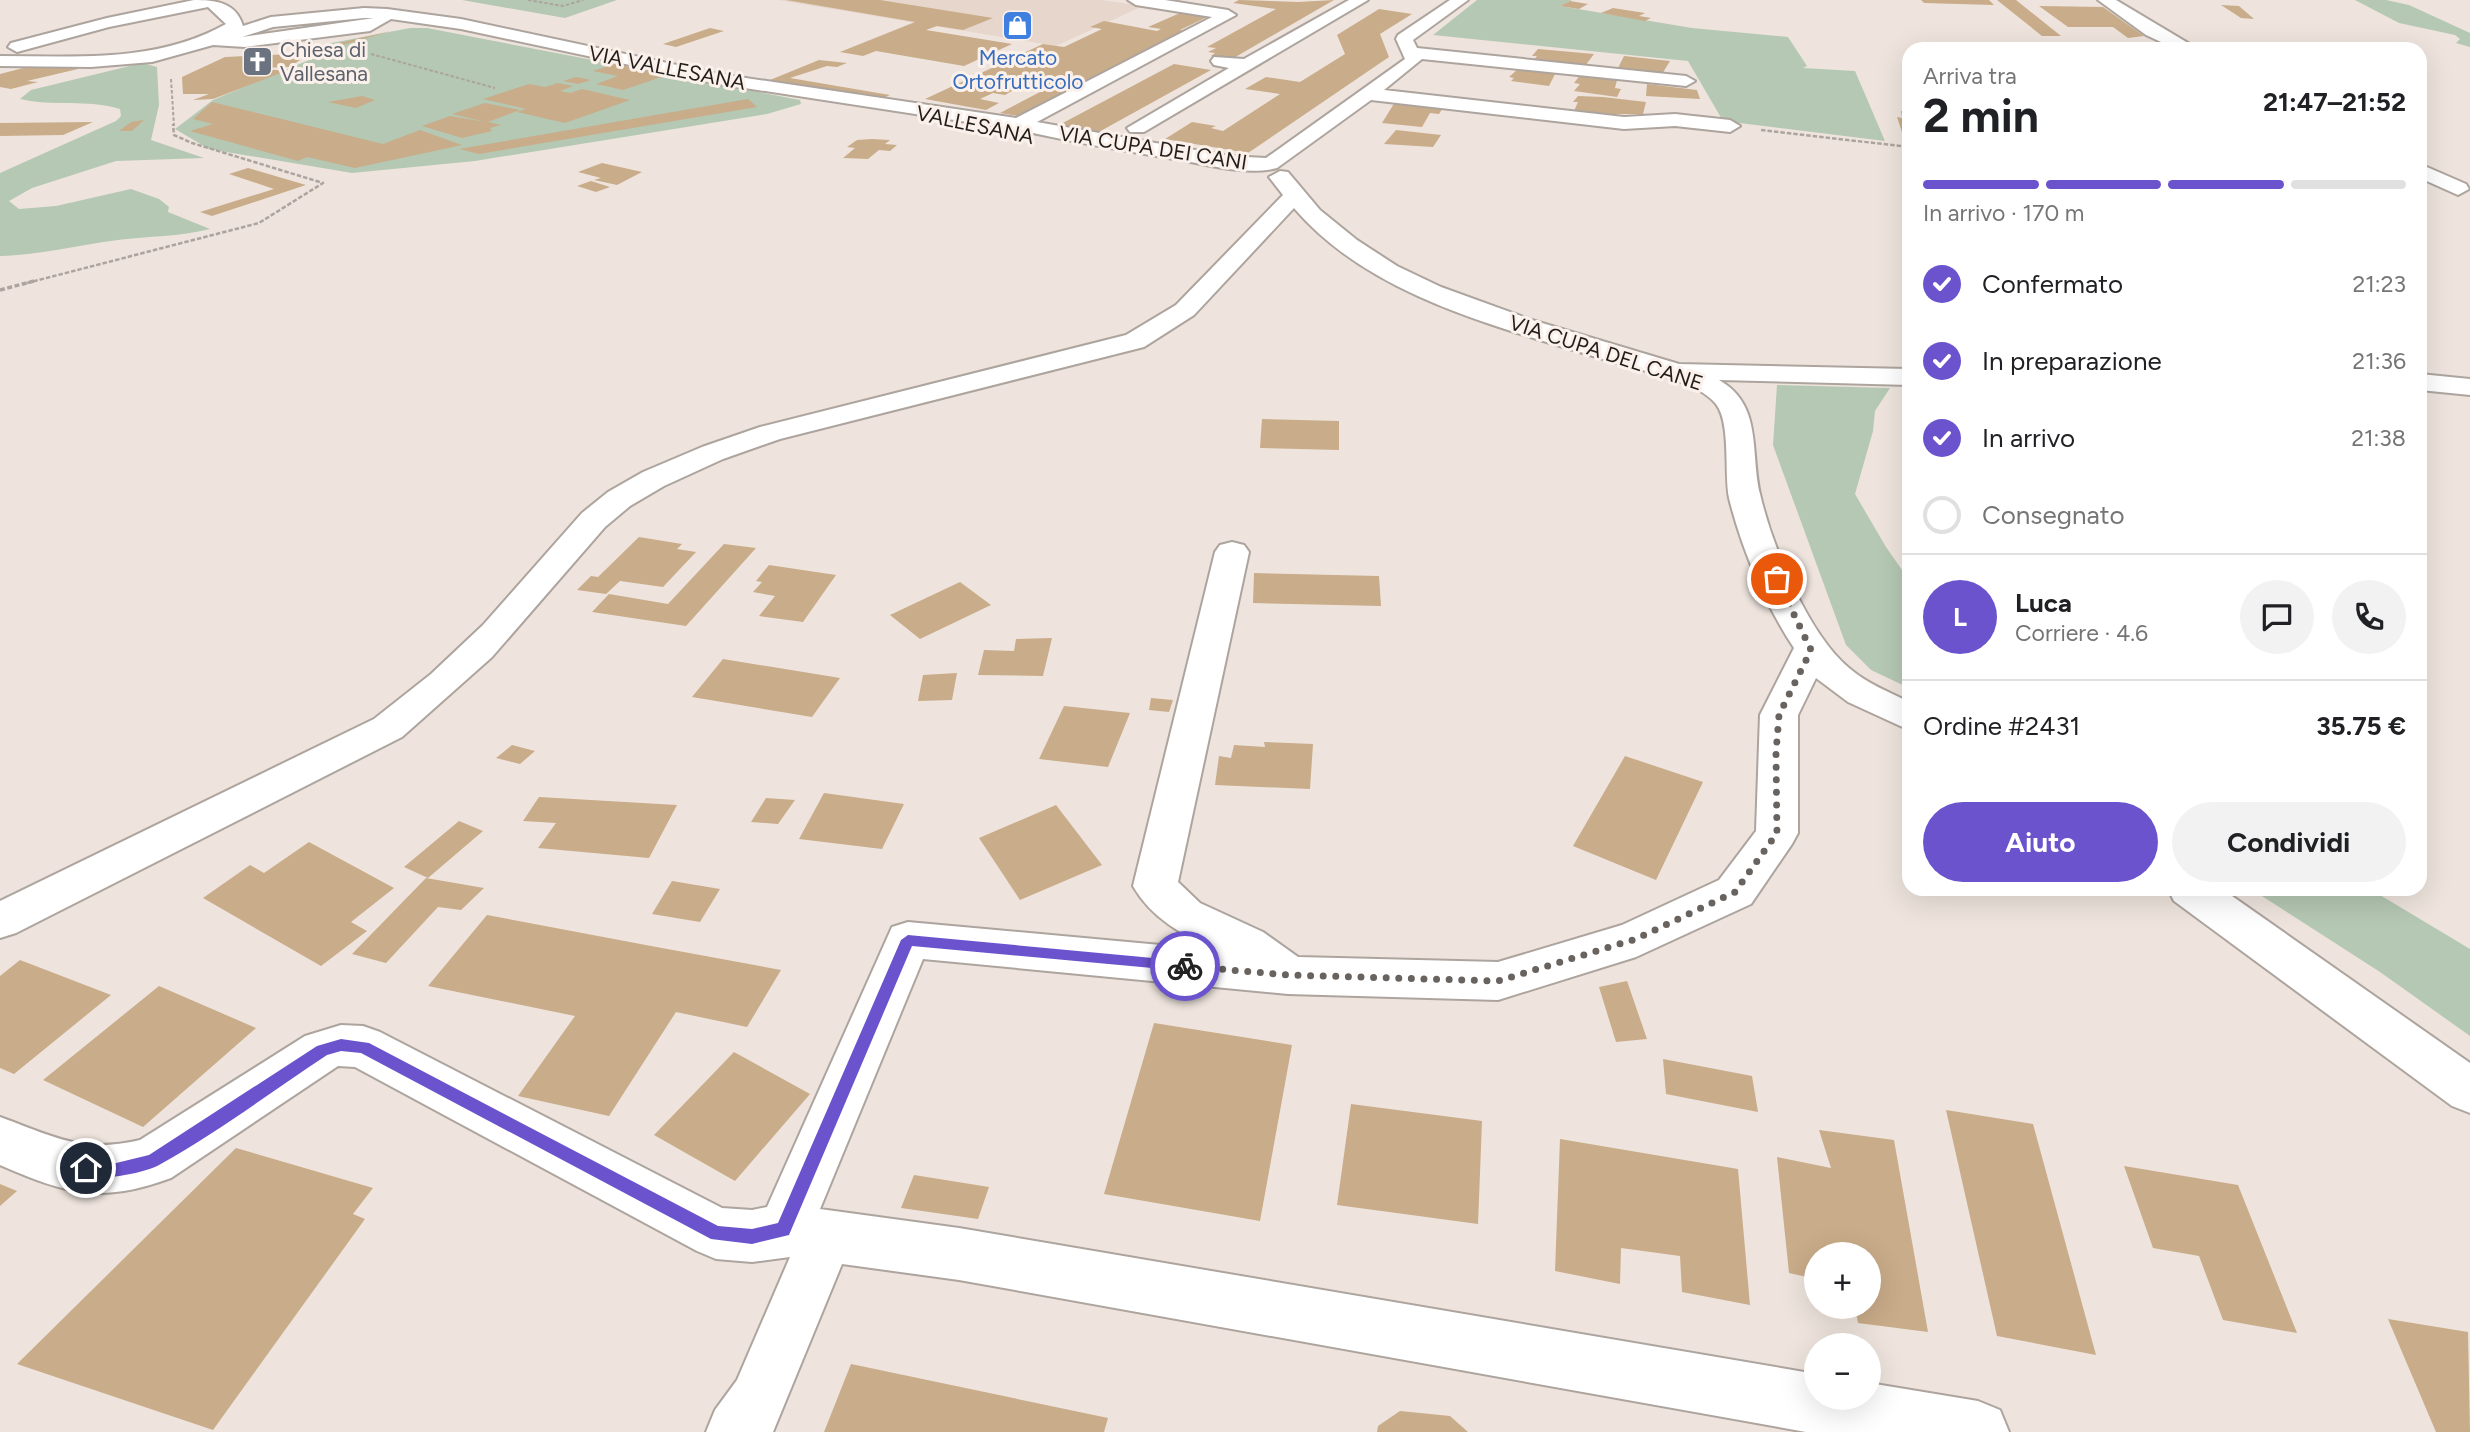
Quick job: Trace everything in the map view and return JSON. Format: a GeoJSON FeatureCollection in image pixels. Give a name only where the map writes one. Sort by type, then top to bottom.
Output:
{"type":"FeatureCollection","features":[{"type":"Feature","properties":{"kind":"street"},"geometry":{"type":"LineString","coordinates":[[0,61],[127,59],[215,40],[337,0]]}},
{"type":"Feature","properties":{"kind":"street"},"geometry":{"type":"LineString","coordinates":[[343,0],[379,18]]}},
{"type":"Feature","properties":{"kind":"street"},"geometry":{"type":"LineString","coordinates":[[1019,124],[1228,15],[1136,0]]}},
{"type":"Feature","properties":{"kind":"street"},"geometry":{"type":"LineString","coordinates":[[1137,128],[1360,0]]}},
{"type":"Feature","properties":{"kind":"street","name":"VIA CUPA DEI CANI"},"geometry":{"type":"LineString","coordinates":[[1019,124],[1066,135],[1229,162],[1270,164],[1414,60],[1404,39],[1460,0]]}},
{"type":"Feature","properties":{"kind":"street"},"geometry":{"type":"LineString","coordinates":[[2106,0],[2152,32],[2174,42]]}},
{"type":"Feature","properties":{"kind":"street"},"geometry":{"type":"LineString","coordinates":[[0,51],[107,23],[211,1],[233,19],[235,26],[215,40]]}},
{"type":"Feature","properties":{"kind":"street"},"geometry":{"type":"LineString","coordinates":[[271,22],[379,18]]}},
{"type":"Feature","properties":{"kind":"street"},"geometry":{"type":"LineString","coordinates":[[215,40],[246,42],[379,18]]}},
{"type":"Feature","properties":{"kind":"street","name":"VIA VALLESANA"},"geometry":{"type":"LineString","coordinates":[[379,18],[446,22],[719,79],[891,105]]}},
{"type":"Feature","properties":{"kind":"street"},"geometry":{"type":"LineString","coordinates":[[1410,53],[1686,81]]}},
{"type":"Feature","properties":{"kind":"street"},"geometry":{"type":"LineString","coordinates":[[1220,61],[1247,65]]}},
{"type":"Feature","properties":{"kind":"street"},"geometry":{"type":"LineString","coordinates":[[1368,94],[1624,123],[1675,120],[1730,126]]}},
{"type":"Feature","properties":{"kind":"street","name":"VALLESANA"},"geometry":{"type":"LineString","coordinates":[[891,105],[1019,124]]}},
{"type":"Feature","properties":{"kind":"street","name":"VALLESANA"},"geometry":{"type":"LineString","coordinates":[[891,105],[918,114],[1043,140],[1137,151],[1231,168],[1270,164]]}},
{"type":"Feature","properties":{"kind":"street","name":"VIA CUPA DEL CANE"},"geometry":{"type":"LineString","coordinates":[[1270,164],[1294,197],[1353,252],[1407,282],[1479,311],[1667,370],[1714,388],[1727,398],[1735,410],[1741,479],[1754,532],[1811,650],[1833,675],[1860,693],[1902,714]]}},
{"type":"Feature","properties":{"kind":"street"},"geometry":{"type":"LineString","coordinates":[[2427,174],[2458,189]]}},
{"type":"Feature","properties":{"kind":"street"},"geometry":{"type":"LineString","coordinates":[[0,921],[388,728],[435,693],[528,599],[600,515],[619,499],[730,446],[770,433],[1135,341],[1185,310],[1278,210],[1294,197]]}},
{"type":"Feature","properties":{"kind":"street"},"geometry":{"type":"LineString","coordinates":[[1667,370],[1902,377]]}},
{"type":"Feature","properties":{"kind":"street"},"geometry":{"type":"LineString","coordinates":[[2427,383],[2470,387]]}},
{"type":"Feature","properties":{"kind":"street"},"geometry":{"type":"LineString","coordinates":[[1232,552],[1154,886],[1185,915],[1248,945],[1288,975]]}},
{"type":"Feature","properties":{"kind":"street"},"geometry":{"type":"LineString","coordinates":[[737,1432],[758,1401],[805,1233],[908,940],[1288,975],[1498,981],[1636,939],[1735,892],[1777,833],[1776,753],[1779,715],[1811,650]]}},
{"type":"Feature","properties":{"kind":"street"},"geometry":{"type":"LineString","coordinates":[[2200,896],[2470,1091]]}},
{"type":"Feature","properties":{"kind":"street"},"geometry":{"type":"LineString","coordinates":[[0,1140],[60,1166],[112,1171],[152,1161],[322,1051],[341,1045],[363,1047],[716,1233],[752,1236],[805,1233],[958,1254],[1978,1432]]}},
{"type":"Feature","properties":{"kind":"path"},"geometry":{"type":"LineString","coordinates":[[528,0],[563,6],[583,0]]}},
{"type":"Feature","properties":{"kind":"path"},"geometry":{"type":"LineString","coordinates":[[0,290],[259,223],[323,183],[298,173],[198,147],[174,135],[170,74],[193,46]]}},
{"type":"Feature","properties":{"kind":"path"},"geometry":{"type":"LineString","coordinates":[[361,50],[495,88]]}},
{"type":"Feature","properties":{"kind":"path"},"geometry":{"type":"LineString","coordinates":[[1730,126],[1902,146]]}},
{"type":"Feature","properties":{"kind":"shaded area","name":"Mercato Ortofrutticolo"},"geometry":{"type":"Polygon","coordinates":[[[778,0],[1101,0],[1143,6],[1056,46],[778,0]]]}},
{"type":"Feature","properties":{"kind":"green space"},"geometry":{"type":"Polygon","coordinates":[[[462,0],[617,0],[565,18],[462,0]]]}},
{"type":"Feature","properties":{"kind":"green space"},"geometry":{"type":"Polygon","coordinates":[[[1477,0],[1572,0],[1560,6],[1692,28],[1788,37],[1807,66],[1803,68],[1855,71],[1885,141],[1723,121],[1688,61],[1433,35],[1477,0]]]}},
{"type":"Feature","properties":{"kind":"green space"},"geometry":{"type":"Polygon","coordinates":[[[2355,0],[2386,0],[2409,5],[2470,33],[2470,47],[2456,43],[2460,39],[2455,35],[2399,23],[2355,0]]]}},
{"type":"Feature","properties":{"kind":"green space"},"geometry":{"type":"Polygon","coordinates":[[[410,28],[427,28],[800,100],[801,104],[767,114],[475,161],[352,173],[209,149],[175,129],[213,100],[309,60],[343,51],[321,45],[410,28]]]}},
{"type":"Feature","properties":{"kind":"green space"},"geometry":{"type":"Polygon","coordinates":[[[142,63],[157,67],[159,105],[151,140],[204,158],[116,161],[32,188],[9,201],[19,209],[56,206],[131,189],[159,199],[169,207],[168,212],[210,229],[0,256],[0,173],[116,121],[121,116],[120,109],[108,106],[20,99],[31,90],[142,63]]]}},
{"type":"Feature","properties":{"kind":"green space"},"geometry":{"type":"Polygon","coordinates":[[[1777,385],[1890,388],[1875,411],[1873,431],[1855,494],[1902,570],[1902,685],[1871,670],[1846,645],[1773,445],[1777,385]]]}},
{"type":"Feature","properties":{"kind":"green space"},"geometry":{"type":"Polygon","coordinates":[[[2262,896],[2382,896],[2470,949],[2470,1036],[2380,972],[2262,896]]]}},
{"type":"Feature","properties":{"kind":"building"},"geometry":{"type":"Polygon","coordinates":[[[786,0],[880,0],[993,18],[963,30],[937,26],[926,30],[1012,44],[964,66],[876,51],[863,56],[840,52],[915,22],[786,0]]]}},
{"type":"Feature","properties":{"kind":"building"},"geometry":{"type":"Polygon","coordinates":[[[1239,0],[1334,0],[1232,59],[1211,56],[1215,53],[1208,52],[1216,48],[1207,47],[1276,9],[1233,3],[1239,0]]]}},
{"type":"Feature","properties":{"kind":"building"},"geometry":{"type":"Polygon","coordinates":[[[1921,0],[1989,0],[1994,5],[1924,3],[1921,0]]]}},
{"type":"Feature","properties":{"kind":"building"},"geometry":{"type":"Polygon","coordinates":[[[1997,0],[2016,0],[2061,36],[2042,36],[1997,0]]]}},
{"type":"Feature","properties":{"kind":"building"},"geometry":{"type":"Polygon","coordinates":[[[1570,1],[1588,4],[1579,9],[1560,6],[1570,1]]]}},
{"type":"Feature","properties":{"kind":"building"},"geometry":{"type":"Polygon","coordinates":[[[2221,5],[2239,6],[2254,19],[2241,18],[2221,5]]]}},
{"type":"Feature","properties":{"kind":"building"},"geometry":{"type":"Polygon","coordinates":[[[2039,6],[2103,7],[2144,36],[2128,38],[2113,27],[2068,27],[2039,6]]]}},
{"type":"Feature","properties":{"kind":"building"},"geometry":{"type":"Polygon","coordinates":[[[1613,8],[1645,13],[1639,16],[1651,18],[1645,21],[1601,13],[1613,8]]]}},
{"type":"Feature","properties":{"kind":"building"},"geometry":{"type":"Polygon","coordinates":[[[1379,9],[1412,14],[1380,34],[1389,57],[1248,153],[1165,139],[1192,122],[1216,126],[1211,128],[1223,131],[1280,94],[1245,89],[1266,77],[1300,82],[1345,54],[1337,35],[1379,9]]]}},
{"type":"Feature","properties":{"kind":"building"},"geometry":{"type":"Polygon","coordinates":[[[1180,13],[1207,17],[1180,30],[1189,31],[1024,117],[1000,113],[1040,92],[1017,88],[1005,95],[993,93],[980,99],[999,103],[986,110],[925,99],[1043,44],[1064,47],[1102,29],[1090,27],[1104,21],[1157,31],[1161,29],[1148,27],[1180,13]]]}},
{"type":"Feature","properties":{"kind":"building"},"geometry":{"type":"Polygon","coordinates":[[[710,28],[724,31],[676,47],[663,44],[710,28]]]}},
{"type":"Feature","properties":{"kind":"building"},"geometry":{"type":"Polygon","coordinates":[[[391,31],[332,48],[342,50],[309,59],[304,57],[290,67],[255,68],[286,71],[213,99],[193,100],[209,94],[183,94],[182,77],[225,57],[291,54],[391,31]]]}},
{"type":"Feature","properties":{"kind":"building"},"geometry":{"type":"Polygon","coordinates":[[[1538,49],[1594,54],[1585,66],[1533,61],[1537,56],[1532,56],[1538,49]]]}},
{"type":"Feature","properties":{"kind":"building"},"geometry":{"type":"Polygon","coordinates":[[[1624,56],[1670,61],[1662,74],[1618,68],[1624,56]]]}},
{"type":"Feature","properties":{"kind":"building"},"geometry":{"type":"Polygon","coordinates":[[[819,60],[847,63],[837,67],[827,66],[790,78],[890,95],[877,101],[760,84],[819,60]]]}},
{"type":"Feature","properties":{"kind":"building"},"geometry":{"type":"Polygon","coordinates":[[[615,64],[667,75],[623,90],[596,84],[618,76],[593,71],[615,64]]]}},
{"type":"Feature","properties":{"kind":"building"},"geometry":{"type":"Polygon","coordinates":[[[1174,64],[1211,70],[1097,133],[1059,125],[1174,64]]]}},
{"type":"Feature","properties":{"kind":"building"},"geometry":{"type":"Polygon","coordinates":[[[35,65],[78,65],[78,69],[27,81],[38,82],[11,89],[0,87],[0,74],[35,65]]]}},
{"type":"Feature","properties":{"kind":"building"},"geometry":{"type":"Polygon","coordinates":[[[1518,69],[1556,72],[1549,86],[1511,81],[1514,78],[1509,77],[1518,69]]]}},
{"type":"Feature","properties":{"kind":"building"},"geometry":{"type":"Polygon","coordinates":[[[1581,74],[1615,77],[1612,80],[1617,80],[1615,88],[1621,89],[1617,97],[1574,91],[1580,84],[1574,83],[1581,74]]]}},
{"type":"Feature","properties":{"kind":"building"},"geometry":{"type":"Polygon","coordinates":[[[576,77],[591,80],[578,84],[563,81],[576,77]]]}},
{"type":"Feature","properties":{"kind":"building"},"geometry":{"type":"Polygon","coordinates":[[[558,83],[573,86],[560,91],[570,93],[582,89],[630,100],[565,123],[517,112],[526,109],[483,99],[529,84],[545,87],[558,83]]]}},
{"type":"Feature","properties":{"kind":"building"},"geometry":{"type":"Polygon","coordinates":[[[1647,84],[1697,90],[1700,99],[1646,96],[1647,84]]]}},
{"type":"Feature","properties":{"kind":"building"},"geometry":{"type":"Polygon","coordinates":[[[362,96],[375,100],[356,108],[328,102],[362,96]]]}},
{"type":"Feature","properties":{"kind":"building"},"geometry":{"type":"Polygon","coordinates":[[[1578,96],[1646,102],[1643,114],[1600,114],[1574,111],[1578,102],[1573,102],[1578,96]]]}},
{"type":"Feature","properties":{"kind":"building"},"geometry":{"type":"Polygon","coordinates":[[[748,99],[757,107],[479,154],[459,149],[748,99]]]}},
{"type":"Feature","properties":{"kind":"building"},"geometry":{"type":"Polygon","coordinates":[[[212,102],[383,144],[420,130],[462,145],[355,168],[307,157],[298,161],[190,131],[213,124],[193,119],[212,102]]]}},
{"type":"Feature","properties":{"kind":"building"},"geometry":{"type":"Polygon","coordinates":[[[1395,102],[1444,106],[1439,114],[1430,113],[1422,127],[1382,123],[1395,102]]]}},
{"type":"Feature","properties":{"kind":"building"},"geometry":{"type":"Polygon","coordinates":[[[485,103],[520,110],[488,122],[501,125],[490,128],[492,131],[462,138],[422,126],[450,116],[486,122],[452,114],[485,103]]]}},
{"type":"Feature","properties":{"kind":"building"},"geometry":{"type":"Polygon","coordinates":[[[1897,117],[1902,118],[1902,132],[1897,117]]]}},
{"type":"Feature","properties":{"kind":"building"},"geometry":{"type":"Polygon","coordinates":[[[144,120],[132,131],[119,131],[131,122],[144,120]]]}},
{"type":"Feature","properties":{"kind":"building"},"geometry":{"type":"Polygon","coordinates":[[[93,122],[63,135],[0,136],[0,123],[93,122]]]}},
{"type":"Feature","properties":{"kind":"building"},"geometry":{"type":"Polygon","coordinates":[[[1396,130],[1441,135],[1433,147],[1384,144],[1396,130]]]}},
{"type":"Feature","properties":{"kind":"building"},"geometry":{"type":"Polygon","coordinates":[[[857,140],[890,140],[885,144],[897,145],[890,151],[879,150],[868,159],[843,158],[855,148],[847,147],[857,140]]]}},
{"type":"Feature","properties":{"kind":"building"},"geometry":{"type":"Polygon","coordinates":[[[602,163],[642,172],[617,185],[594,180],[601,178],[578,172],[602,163]]]}},
{"type":"Feature","properties":{"kind":"building"},"geometry":{"type":"Polygon","coordinates":[[[248,168],[306,185],[212,216],[200,212],[274,189],[229,174],[248,168]]]}},
{"type":"Feature","properties":{"kind":"building"},"geometry":{"type":"Polygon","coordinates":[[[591,181],[610,187],[596,192],[577,186],[591,181]]]}},
{"type":"Feature","properties":{"kind":"building"},"geometry":{"type":"Polygon","coordinates":[[[1262,419],[1339,421],[1339,450],[1260,448],[1262,419]]]}},
{"type":"Feature","properties":{"kind":"building"},"geometry":{"type":"Polygon","coordinates":[[[639,537],[682,544],[677,549],[696,552],[663,587],[620,581],[606,594],[577,590],[591,576],[598,577],[639,537]]]}},
{"type":"Feature","properties":{"kind":"building"},"geometry":{"type":"Polygon","coordinates":[[[724,544],[756,548],[686,626],[592,612],[609,594],[668,604],[724,544]]]}},
{"type":"Feature","properties":{"kind":"building"},"geometry":{"type":"Polygon","coordinates":[[[769,565],[836,575],[803,622],[759,616],[775,596],[753,592],[762,582],[756,581],[769,565]]]}},
{"type":"Feature","properties":{"kind":"building"},"geometry":{"type":"Polygon","coordinates":[[[1254,573],[1379,576],[1381,606],[1253,603],[1254,573]]]}},
{"type":"Feature","properties":{"kind":"building"},"geometry":{"type":"Polygon","coordinates":[[[960,582],[991,605],[920,639],[890,615],[960,582]]]}},
{"type":"Feature","properties":{"kind":"building"},"geometry":{"type":"Polygon","coordinates":[[[1052,638],[1043,676],[978,675],[984,650],[1014,651],[1016,639],[1052,638]]]}},
{"type":"Feature","properties":{"kind":"building"},"geometry":{"type":"Polygon","coordinates":[[[723,659],[840,678],[812,717],[692,697],[723,659]]]}},
{"type":"Feature","properties":{"kind":"building"},"geometry":{"type":"Polygon","coordinates":[[[957,673],[952,700],[918,701],[923,675],[957,673]]]}},
{"type":"Feature","properties":{"kind":"building"},"geometry":{"type":"Polygon","coordinates":[[[1151,698],[1173,700],[1169,712],[1149,710],[1151,698]]]}},
{"type":"Feature","properties":{"kind":"building"},"geometry":{"type":"Polygon","coordinates":[[[1064,706],[1130,713],[1108,767],[1039,759],[1064,706]]]}},
{"type":"Feature","properties":{"kind":"building"},"geometry":{"type":"Polygon","coordinates":[[[1264,742],[1313,744],[1310,789],[1215,785],[1219,756],[1231,758],[1234,745],[1265,747],[1264,742]]]}},
{"type":"Feature","properties":{"kind":"building"},"geometry":{"type":"Polygon","coordinates":[[[512,745],[535,751],[520,764],[496,758],[512,745]]]}},
{"type":"Feature","properties":{"kind":"building"},"geometry":{"type":"Polygon","coordinates":[[[1625,756],[1703,782],[1656,880],[1573,846],[1625,756]]]}},
{"type":"Feature","properties":{"kind":"building"},"geometry":{"type":"Polygon","coordinates":[[[824,793],[904,804],[882,849],[799,839],[824,793]]]}},
{"type":"Feature","properties":{"kind":"building"},"geometry":{"type":"Polygon","coordinates":[[[539,797],[677,805],[649,858],[538,848],[556,823],[523,821],[539,797]]]}},
{"type":"Feature","properties":{"kind":"building"},"geometry":{"type":"Polygon","coordinates":[[[766,798],[795,800],[778,824],[751,822],[766,798]]]}},
{"type":"Feature","properties":{"kind":"building"},"geometry":{"type":"Polygon","coordinates":[[[1056,805],[1102,865],[1020,900],[979,838],[1056,805]]]}},
{"type":"Feature","properties":{"kind":"building"},"geometry":{"type":"Polygon","coordinates":[[[459,821],[483,831],[428,878],[404,867],[459,821]]]}},
{"type":"Feature","properties":{"kind":"building"},"geometry":{"type":"Polygon","coordinates":[[[309,842],[394,888],[351,922],[367,931],[321,966],[203,898],[250,865],[264,873],[309,842]]]}},
{"type":"Feature","properties":{"kind":"building"},"geometry":{"type":"Polygon","coordinates":[[[426,878],[484,888],[461,910],[438,907],[386,963],[352,954],[426,878]]]}},
{"type":"Feature","properties":{"kind":"building"},"geometry":{"type":"Polygon","coordinates":[[[672,881],[720,889],[700,922],[652,914],[672,881]]]}},
{"type":"Feature","properties":{"kind":"building"},"geometry":{"type":"Polygon","coordinates":[[[487,915],[781,970],[747,1027],[676,1012],[609,1116],[518,1096],[575,1016],[428,986],[487,915]]]}},
{"type":"Feature","properties":{"kind":"building"},"geometry":{"type":"Polygon","coordinates":[[[20,960],[111,995],[14,1074],[0,1068],[0,976],[20,960]]]}},
{"type":"Feature","properties":{"kind":"building"},"geometry":{"type":"Polygon","coordinates":[[[1627,981],[1647,1039],[1616,1042],[1599,987],[1627,981]]]}},
{"type":"Feature","properties":{"kind":"building"},"geometry":{"type":"Polygon","coordinates":[[[159,986],[256,1028],[143,1127],[43,1080],[159,986]]]}},
{"type":"Feature","properties":{"kind":"building"},"geometry":{"type":"Polygon","coordinates":[[[1154,1023],[1292,1045],[1260,1221],[1104,1194],[1154,1023]]]}},
{"type":"Feature","properties":{"kind":"building"},"geometry":{"type":"Polygon","coordinates":[[[734,1052],[810,1094],[735,1181],[654,1135],[734,1052]]]}},
{"type":"Feature","properties":{"kind":"building"},"geometry":{"type":"Polygon","coordinates":[[[1663,1059],[1752,1076],[1758,1112],[1666,1094],[1663,1059]]]}},
{"type":"Feature","properties":{"kind":"building"},"geometry":{"type":"Polygon","coordinates":[[[1351,1104],[1482,1121],[1478,1224],[1337,1205],[1351,1104]]]}},
{"type":"Feature","properties":{"kind":"building"},"geometry":{"type":"Polygon","coordinates":[[[1946,1110],[2033,1124],[2096,1355],[1997,1336],[1946,1110]]]}},
{"type":"Feature","properties":{"kind":"building"},"geometry":{"type":"Polygon","coordinates":[[[1819,1130],[1894,1140],[1928,1332],[1858,1323],[1857,1319],[1881,1319],[1881,1242],[1804,1242],[1804,1276],[1789,1273],[1777,1157],[1831,1168],[1819,1130]]]}},
{"type":"Feature","properties":{"kind":"building"},"geometry":{"type":"Polygon","coordinates":[[[1560,1139],[1738,1169],[1750,1305],[1682,1292],[1680,1256],[1621,1248],[1620,1284],[1555,1271],[1560,1139]]]}},
{"type":"Feature","properties":{"kind":"building"},"geometry":{"type":"Polygon","coordinates":[[[236,1148],[373,1188],[353,1214],[365,1219],[213,1430],[17,1364],[236,1148]]]}},
{"type":"Feature","properties":{"kind":"building"},"geometry":{"type":"Polygon","coordinates":[[[2124,1166],[2238,1185],[2297,1333],[2223,1320],[2199,1256],[2153,1248],[2124,1166]]]}},
{"type":"Feature","properties":{"kind":"building"},"geometry":{"type":"Polygon","coordinates":[[[914,1175],[989,1187],[978,1219],[901,1208],[914,1175]]]}},
{"type":"Feature","properties":{"kind":"building"},"geometry":{"type":"Polygon","coordinates":[[[0,1184],[17,1191],[0,1206],[0,1184]]]}},
{"type":"Feature","properties":{"kind":"building"},"geometry":{"type":"Polygon","coordinates":[[[2388,1319],[2468,1332],[2470,1432],[2436,1432],[2388,1319]]]}},
{"type":"Feature","properties":{"kind":"building"},"geometry":{"type":"Polygon","coordinates":[[[851,1364],[1108,1418],[1104,1432],[824,1432],[851,1364]]]}},
{"type":"Feature","properties":{"kind":"building"},"geometry":{"type":"Polygon","coordinates":[[[1400,1411],[1450,1416],[1468,1432],[1377,1432],[1378,1426],[1400,1411]]]}},
{"type":"Feature","properties":{"kind":"way so far"},"geometry":{"type":"LineString","coordinates":[[1185,966],[1288,975],[1498,981],[1636,939],[1735,892],[1777,833],[1776,753],[1779,715],[1811,650],[1777,579]]}},
{"type":"Feature","properties":{"kind":"place","name":"Mercato Ortofrutticolo"},"geometry":{"type":"Point","coordinates":[1018,26]}},
{"type":"Feature","properties":{"kind":"place","name":"Chiesa di Vallesana"},"geometry":{"type":"Point","coordinates":[257,62]}},
{"type":"Feature","properties":{"kind":"route"},"geometry":{"type":"LineString","coordinates":[[86,1168],[112,1171],[152,1161],[322,1051],[341,1045],[363,1047],[716,1233],[752,1236],[784,1230],[908,940],[1185,966]]}}]}
